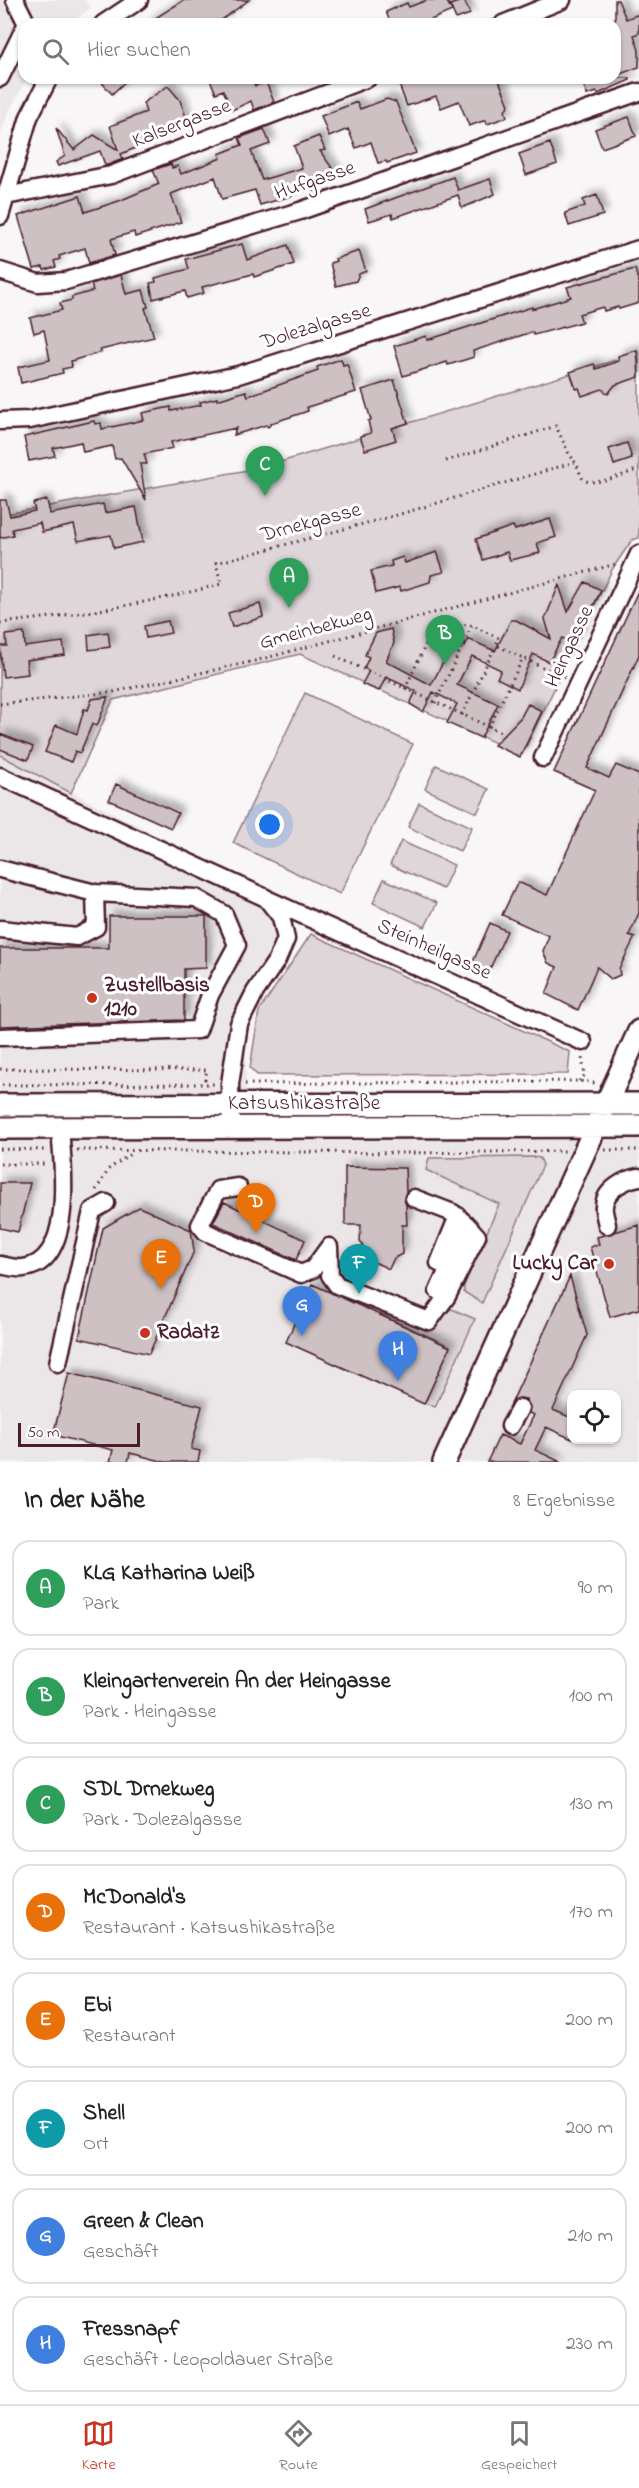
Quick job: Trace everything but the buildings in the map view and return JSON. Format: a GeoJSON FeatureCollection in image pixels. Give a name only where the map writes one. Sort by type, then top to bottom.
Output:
{"type":"FeatureCollection","features":[{"type":"Feature","properties":{"kind":"main road"},"geometry":{"type":"LineString","coordinates":[[444,1462],[594,1150],[605,1094],[639,1031]]}},
{"type":"Feature","properties":{"kind":"main road","name":"Katsushikastraße"},"geometry":{"type":"LineString","coordinates":[[0,1105],[230,1094],[605,1094],[639,1104]]}},
{"type":"Feature","properties":{"kind":"main road","name":"Katsushikastraße"},"geometry":{"type":"LineString","coordinates":[[0,1128],[639,1126]]}},
{"type":"Feature","properties":{"kind":"street"},"geometry":{"type":"LineString","coordinates":[[15,0],[24,18]]}},
{"type":"Feature","properties":{"kind":"street"},"geometry":{"type":"LineString","coordinates":[[111,18],[139,0]]}},
{"type":"Feature","properties":{"kind":"street"},"geometry":{"type":"LineString","coordinates":[[518,18],[562,0]]}},
{"type":"Feature","properties":{"kind":"street"},"geometry":{"type":"LineString","coordinates":[[0,78],[18,41]]}},
{"type":"Feature","properties":{"kind":"street"},"geometry":{"type":"LineString","coordinates":[[0,216],[29,117],[46,84]]}},
{"type":"Feature","properties":{"kind":"street","name":"Kalsergasse"},"geometry":{"type":"LineString","coordinates":[[6,196],[111,175],[352,84]]}},
{"type":"Feature","properties":{"kind":"street","name":"Hufgasse"},"geometry":{"type":"LineString","coordinates":[[0,271],[38,283],[66,281],[300,211],[639,92]]}},
{"type":"Feature","properties":{"kind":"street","name":"Dolezalgasse"},"geometry":{"type":"LineString","coordinates":[[0,421],[30,420],[238,375],[639,249]]}},
{"type":"Feature","properties":{"kind":"street","name":"Heingasse"},"geometry":{"type":"LineString","coordinates":[[543,758],[637,557]]}},
{"type":"Feature","properties":{"kind":"street","name":"Steinheilgasse"},"geometry":{"type":"LineString","coordinates":[[0,776],[583,1042]]}},
{"type":"Feature","properties":{"kind":"street"},"geometry":{"type":"LineString","coordinates":[[0,869],[95,893],[196,898],[224,914],[237,945],[210,995],[198,1030],[0,1037]]}},
{"type":"Feature","properties":{"kind":"street"},"geometry":{"type":"LineString","coordinates":[[0,929],[77,937],[84,935],[96,927],[95,893]]}},
{"type":"Feature","properties":{"kind":"street"},"geometry":{"type":"LineString","coordinates":[[231,1128],[230,1094],[239,1024],[255,992],[277,960],[286,939],[280,917],[266,898]]}},
{"type":"Feature","properties":{"kind":"street"},"geometry":{"type":"LineString","coordinates":[[0,1265],[23,1268],[42,1261],[56,1240],[63,1212],[60,1129]]}},
{"type":"Feature","properties":{"kind":"street"},"geometry":{"type":"LineString","coordinates":[[607,1225],[604,1204],[606,1198],[612,1190],[627,1179],[639,1177]]}},
{"type":"Feature","properties":{"kind":"street"},"geometry":{"type":"LineString","coordinates":[[238,1187],[218,1190],[200,1225],[206,1232],[301,1274],[313,1269],[329,1247],[330,1275],[337,1285],[429,1321],[447,1296],[477,1236],[462,1220],[414,1198]]}},
{"type":"Feature","properties":{"kind":"street"},"geometry":{"type":"LineString","coordinates":[[57,1363],[92,1211],[106,1203]]}},
{"type":"Feature","properties":{"kind":"street"},"geometry":{"type":"LineString","coordinates":[[434,1289],[463,1237],[462,1220]]}},
{"type":"Feature","properties":{"kind":"street"},"geometry":{"type":"LineString","coordinates":[[510,1425],[520,1408]]}},
{"type":"Feature","properties":{"kind":"path"},"geometry":{"type":"LineString","coordinates":[[446,461],[556,426],[583,479],[589,482],[604,480],[639,469]]}},
{"type":"Feature","properties":{"kind":"path","name":"Drnekgasse"},"geometry":{"type":"LineString","coordinates":[[0,623],[118,608],[221,584],[216,563],[387,518],[575,462]]}},
{"type":"Feature","properties":{"kind":"path","name":"Gmeinbekweg"},"geometry":{"type":"LineString","coordinates":[[0,704],[113,692],[251,662],[637,557]]}},
{"type":"Feature","properties":{"kind":"path"},"geometry":{"type":"LineString","coordinates":[[405,688],[432,633],[468,624],[499,638],[462,715]]}},
{"type":"Feature","properties":{"kind":"path"},"geometry":{"type":"LineString","coordinates":[[435,703],[472,626]]}},
{"type":"Feature","properties":{"kind":"path"},"geometry":{"type":"LineString","coordinates":[[496,645],[578,684]]}},
{"type":"Feature","properties":{"kind":"path"},"geometry":{"type":"LineString","coordinates":[[335,656],[507,735]]}},
{"type":"Feature","properties":{"kind":"path"},"geometry":{"type":"LineString","coordinates":[[489,727],[522,658]]}},
{"type":"Feature","properties":{"kind":"path"},"geometry":{"type":"LineString","coordinates":[[579,1081],[585,1075],[583,1042]]}},
{"type":"Feature","properties":{"kind":"path"},"geometry":{"type":"LineString","coordinates":[[0,1070],[207,1070],[204,1084]]}},
{"type":"Feature","properties":{"kind":"path"},"geometry":{"type":"LineString","coordinates":[[0,1085],[204,1084],[230,1094],[579,1081],[605,1094]]}},
{"type":"Feature","properties":{"kind":"path"},"geometry":{"type":"LineString","coordinates":[[0,1149],[62,1157]]}},
{"type":"Feature","properties":{"kind":"path"},"geometry":{"type":"LineString","coordinates":[[0,1164],[62,1157],[639,1150]]}},
{"type":"Feature","properties":{"kind":"shaded area"},"geometry":{"type":"Polygon","coordinates":[[[0,0],[85,0],[91,8],[77,18],[18,18],[18,84],[24,84],[8,113],[0,135],[0,0]]]}},
{"type":"Feature","properties":{"kind":"shaded area"},"geometry":{"type":"Polygon","coordinates":[[[639,353],[639,538],[632,540],[613,568],[522,755],[300,654],[113,700],[71,793],[0,755],[0,515],[264,467],[639,353]]]}},
{"type":"Feature","properties":{"kind":"shaded area"},"geometry":{"type":"Polygon","coordinates":[[[305,693],[413,744],[340,894],[233,843],[305,693]]]}},
{"type":"Feature","properties":{"kind":"shaded area"},"geometry":{"type":"Polygon","coordinates":[[[0,755],[298,908],[246,1025],[246,1120],[639,1121],[639,1462],[0,1462],[0,755]]]}},
{"type":"Feature","properties":{"kind":"shaded area"},"geometry":{"type":"Polygon","coordinates":[[[436,765],[489,789],[477,813],[425,789],[436,765]]]}},
{"type":"Feature","properties":{"kind":"shaded area"},"geometry":{"type":"Polygon","coordinates":[[[419,803],[472,827],[460,851],[408,827],[419,803]]]}},
{"type":"Feature","properties":{"kind":"shaded area"},"geometry":{"type":"Polygon","coordinates":[[[401,841],[454,865],[443,889],[390,865],[401,841]]]}},
{"type":"Feature","properties":{"kind":"shaded area"},"geometry":{"type":"Polygon","coordinates":[[[384,879],[437,903],[425,927],[373,903],[384,879]]]}},
{"type":"Feature","properties":{"kind":"shaded area"},"geometry":{"type":"Polygon","coordinates":[[[311,934],[570,1052],[568,1074],[257,1075],[250,1068],[259,1011],[311,934]]]}},
{"type":"Feature","properties":{"kind":"shaded area"},"geometry":{"type":"Polygon","coordinates":[[[429,1158],[540,1158],[543,1165],[482,1303],[464,1292],[464,1286],[499,1204],[426,1170],[429,1158]]]}},
{"type":"Feature","properties":{"kind":"shaded area"},"geometry":{"type":"Polygon","coordinates":[[[382,1309],[416,1324],[452,1309],[475,1319],[435,1407],[425,1403],[450,1346],[380,1314],[382,1309]]]}},
{"type":"Feature","properties":{"kind":"place","name":"SDL Drnekweg"},"geometry":{"type":"Point","coordinates":[265,496]}},
{"type":"Feature","properties":{"kind":"place","name":"KLG Katharina Weiß"},"geometry":{"type":"Point","coordinates":[289,608]}},
{"type":"Feature","properties":{"kind":"place","name":"Kleingartenverein An der Heingasse"},"geometry":{"type":"Point","coordinates":[445,665]}},
{"type":"Feature","properties":{"kind":"place","name":"Zustellbasis 1210"},"geometry":{"type":"Point","coordinates":[92,998]}},
{"type":"Feature","properties":{"kind":"place","name":"McDonald's"},"geometry":{"type":"Point","coordinates":[256,1233]}},
{"type":"Feature","properties":{"kind":"place","name":"Lucky Car"},"geometry":{"type":"Point","coordinates":[609,1264]}},
{"type":"Feature","properties":{"kind":"place","name":"Ebi"},"geometry":{"type":"Point","coordinates":[161,1289]}},
{"type":"Feature","properties":{"kind":"place","name":"Shell"},"geometry":{"type":"Point","coordinates":[359,1294]}},
{"type":"Feature","properties":{"kind":"place","name":"Radatz"},"geometry":{"type":"Point","coordinates":[145,1333]}},
{"type":"Feature","properties":{"kind":"place","name":"Green & Clean"},"geometry":{"type":"Point","coordinates":[302,1336]}},
{"type":"Feature","properties":{"kind":"place","name":"Fressnapf"},"geometry":{"type":"Point","coordinates":[398,1381]}}]}
